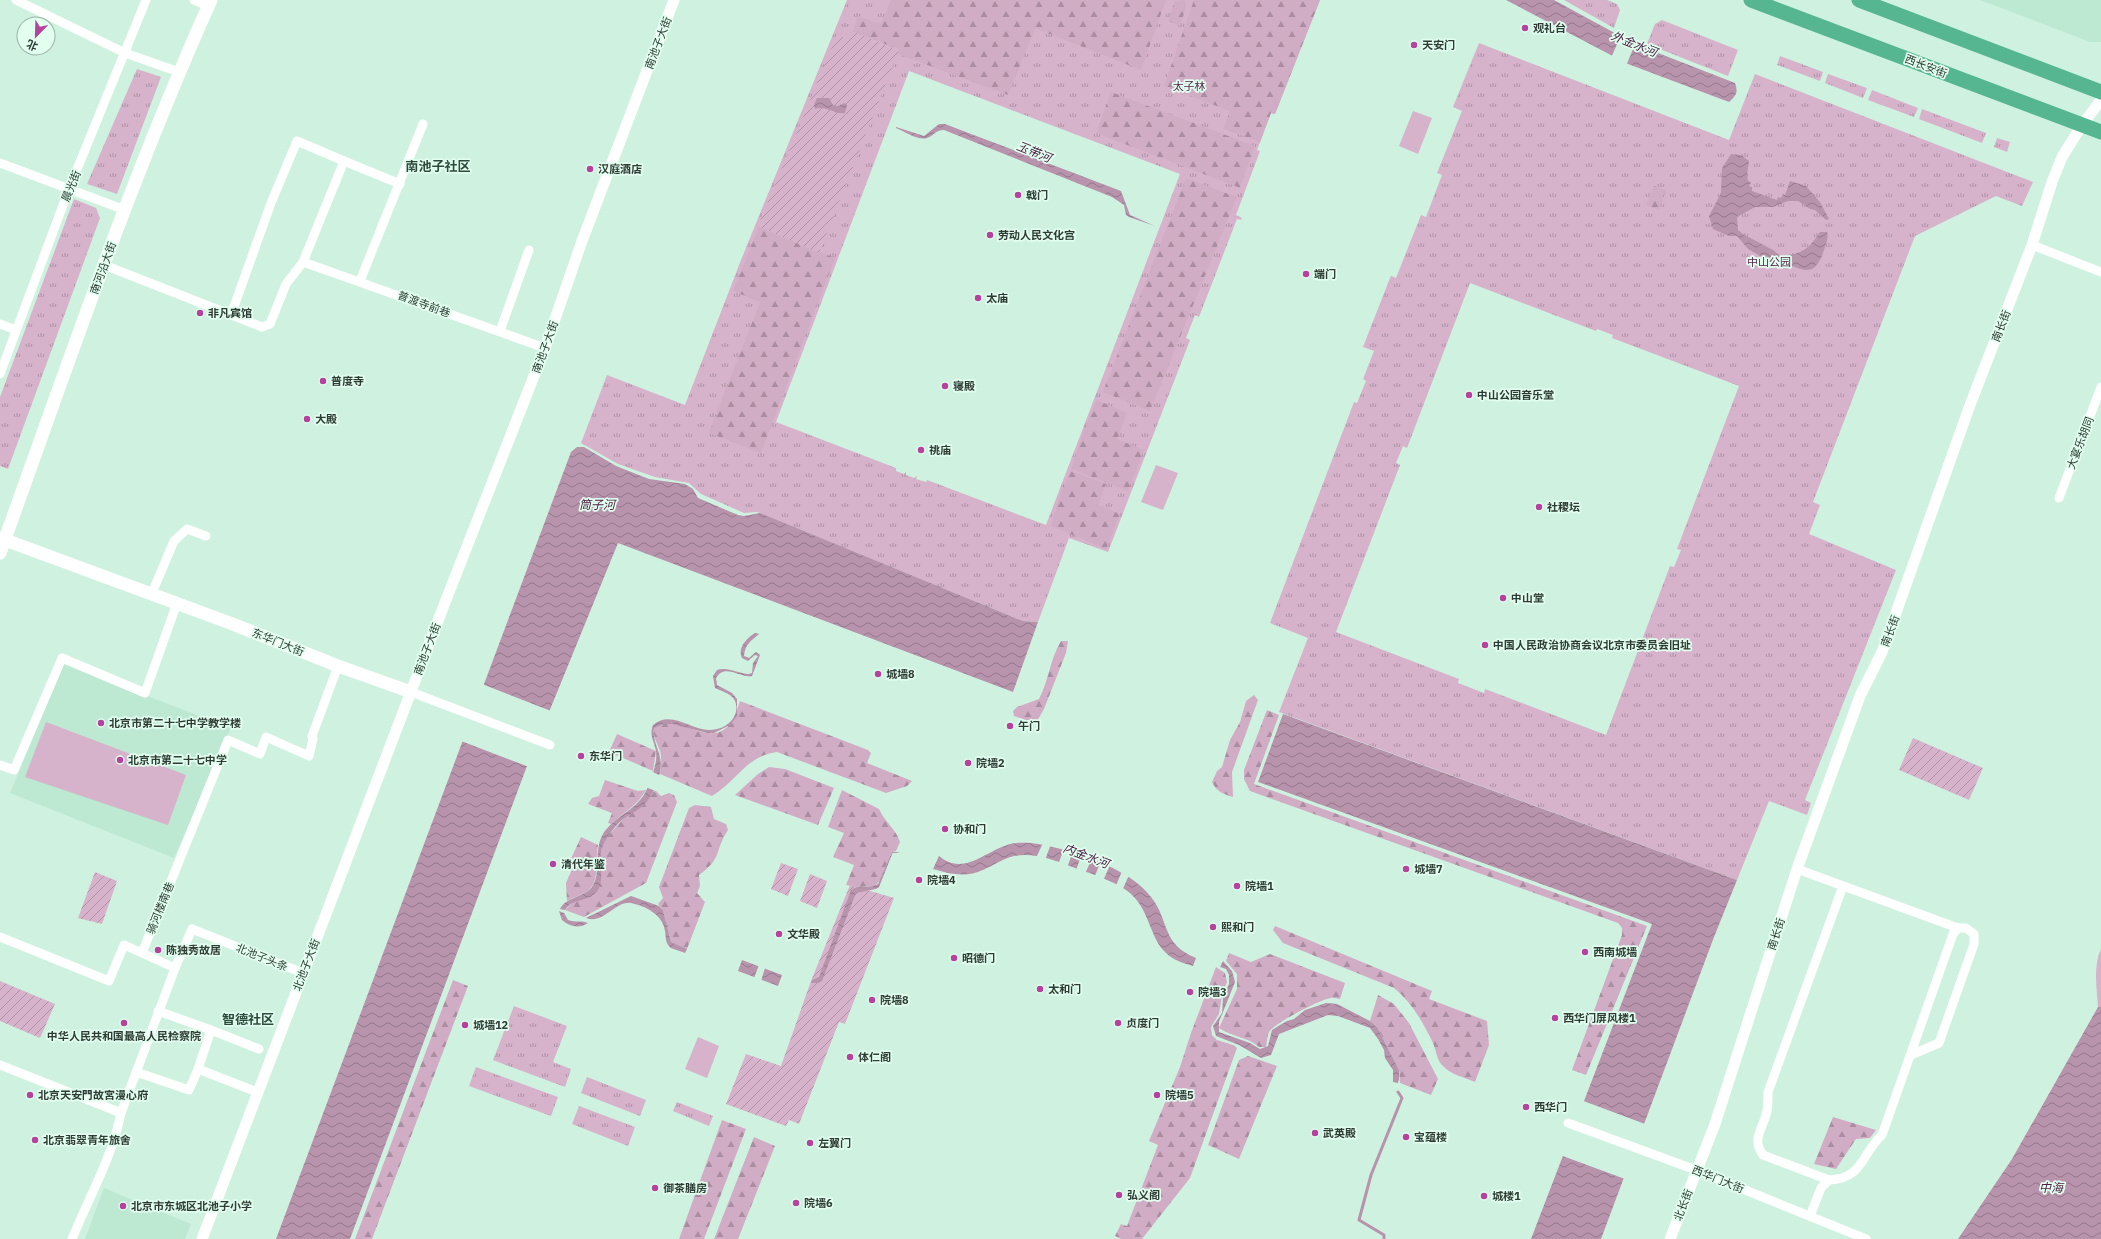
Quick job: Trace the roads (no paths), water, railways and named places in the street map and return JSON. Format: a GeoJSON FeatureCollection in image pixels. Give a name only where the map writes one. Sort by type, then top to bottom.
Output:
{"type":"FeatureCollection","features":[{"type":"Feature","properties":{"kind":"highway","name":"西长安街"},"geometry":{"type":"LineString","coordinates":[[1751,0],[2101,132]]}},
{"type":"Feature","properties":{"kind":"highway"},"geometry":{"type":"LineString","coordinates":[[1859,0],[2101,92]]}},
{"type":"Feature","properties":{"kind":"main road","name":"南河沿大街"},"geometry":{"type":"LineString","coordinates":[[0,553],[2,539],[104,265],[179,72],[209,3]]}},
{"type":"Feature","properties":{"kind":"main road","name":"东华门大街"},"geometry":{"type":"LineString","coordinates":[[2,539],[152,593],[176,604],[230,623],[338,666],[411,692]]}},
{"type":"Feature","properties":{"kind":"street"},"geometry":{"type":"LineString","coordinates":[[16,0],[125,52],[179,72]]}},
{"type":"Feature","properties":{"kind":"street","name":"晨光街"},"geometry":{"type":"LineString","coordinates":[[0,374],[69,189],[146,0]]}},
{"type":"Feature","properties":{"kind":"street"},"geometry":{"type":"LineString","coordinates":[[194,0],[209,3]]}},
{"type":"Feature","properties":{"kind":"street","name":"南池子大街"},"geometry":{"type":"LineString","coordinates":[[411,692],[545,348],[582,241],[674,0]]}},
{"type":"Feature","properties":{"kind":"street","name":"南长街"},"geometry":{"type":"LineString","coordinates":[[1696,1170],[1717,1116],[1797,869],[1860,696],[1882,652],[1970,405],[2032,245],[2052,182],[2062,157],[2082,125],[2101,100]]}},
{"type":"Feature","properties":{"kind":"street"},"geometry":{"type":"LineString","coordinates":[[360,281],[423,124]]}},
{"type":"Feature","properties":{"kind":"street"},"geometry":{"type":"LineString","coordinates":[[231,315],[272,203],[297,141],[400,184]]}},
{"type":"Feature","properties":{"kind":"street"},"geometry":{"type":"LineString","coordinates":[[104,265],[262,327],[270,324],[286,284],[303,262],[344,161]]}},
{"type":"Feature","properties":{"kind":"street"},"geometry":{"type":"LineString","coordinates":[[0,163],[125,210]]}},
{"type":"Feature","properties":{"kind":"street"},"geometry":{"type":"LineString","coordinates":[[2032,245],[2101,272]]}},
{"type":"Feature","properties":{"kind":"street"},"geometry":{"type":"LineString","coordinates":[[500,331],[529,250]]}},
{"type":"Feature","properties":{"kind":"street","name":"普渡寺前巷"},"geometry":{"type":"LineString","coordinates":[[303,262],[545,348]]}},
{"type":"Feature","properties":{"kind":"street"},"geometry":{"type":"LineString","coordinates":[[0,324],[16,330]]}},
{"type":"Feature","properties":{"kind":"street","name":"大宴乐胡同"},"geometry":{"type":"LineString","coordinates":[[2059,498],[2101,387]]}},
{"type":"Feature","properties":{"kind":"street"},"geometry":{"type":"LineString","coordinates":[[152,593],[174,541],[187,530],[206,536]]}},
{"type":"Feature","properties":{"kind":"street"},"geometry":{"type":"LineString","coordinates":[[0,765],[14,770],[62,658],[145,693],[176,604]]}},
{"type":"Feature","properties":{"kind":"street","name":"骑河楼南巷"},"geometry":{"type":"LineString","coordinates":[[142,953],[228,740],[260,754],[266,737],[309,756],[312,736],[338,666]]}},
{"type":"Feature","properties":{"kind":"street","name":"东华门大街"},"geometry":{"type":"LineString","coordinates":[[411,692],[550,745]]}},
{"type":"Feature","properties":{"kind":"street","name":"北池子大街"},"geometry":{"type":"LineString","coordinates":[[202,1239],[411,692]]}},
{"type":"Feature","properties":{"kind":"street"},"geometry":{"type":"LineString","coordinates":[[1797,869],[1958,928],[1966,928],[1974,934],[1974,944],[1939,1043],[1911,1055]]}},
{"type":"Feature","properties":{"kind":"street"},"geometry":{"type":"LineString","coordinates":[[1842,886],[1768,1092],[1767,1110],[1757,1141],[1758,1148],[1763,1155],[1829,1180],[1842,1179],[1858,1169],[1871,1144],[1882,1135],[1953,934],[1958,928]]}},
{"type":"Feature","properties":{"kind":"street","name":"北池子头条"},"geometry":{"type":"LineString","coordinates":[[176,968],[192,929],[303,973]]}},
{"type":"Feature","properties":{"kind":"street"},"geometry":{"type":"LineString","coordinates":[[0,937],[109,981],[124,945],[176,968],[158,1011],[121,1114],[116,1138],[100,1179],[87,1202],[72,1239]]}},
{"type":"Feature","properties":{"kind":"street"},"geometry":{"type":"LineString","coordinates":[[158,1011],[259,1049]]}},
{"type":"Feature","properties":{"kind":"street"},"geometry":{"type":"LineString","coordinates":[[136,1072],[189,1090],[198,1069],[211,1030]]}},
{"type":"Feature","properties":{"kind":"street"},"geometry":{"type":"LineString","coordinates":[[0,1065],[121,1114]]}},
{"type":"Feature","properties":{"kind":"street"},"geometry":{"type":"LineString","coordinates":[[198,1069],[257,1092]]}},
{"type":"Feature","properties":{"kind":"street","name":"西华门大街"},"geometry":{"type":"LineString","coordinates":[[1568,1123],[1696,1170],[1866,1239]]}},
{"type":"Feature","properties":{"kind":"street","name":"北长街"},"geometry":{"type":"LineString","coordinates":[[1670,1239],[1696,1170]]}},
{"type":"Feature","properties":{"kind":"street"},"geometry":{"type":"LineString","coordinates":[[1810,1216],[1821,1188],[1829,1180]]}},
{"type":"Feature","properties":{"kind":"water","name":"外金水河"},"geometry":{"type":"Polygon","coordinates":[[[1506,0],[1554,0],[1635,44],[1735,83],[1736,93],[1729,102],[1628,64],[1506,0]]]}},
{"type":"Feature","properties":{"kind":"water"},"geometry":{"type":"Polygon","coordinates":[[[817,98],[829,98],[833,105],[838,106],[844,103],[847,105],[845,113],[838,113],[823,108],[815,109],[814,105],[817,98]]]}},
{"type":"Feature","properties":{"kind":"water"},"geometry":{"type":"Polygon","coordinates":[[[939,124],[945,124],[1121,191],[1130,215],[1155,226],[1126,215],[1124,205],[1112,197],[944,130],[923,139],[896,128],[924,136],[939,124]]]}},
{"type":"Feature","properties":{"kind":"water"},"geometry":{"type":"Polygon","coordinates":[[[1731,154],[1741,155],[1749,161],[1747,175],[1748,181],[1751,182],[1749,186],[1752,187],[1752,191],[1777,200],[1778,197],[1781,198],[1783,194],[1785,195],[1790,181],[1806,186],[1820,202],[1829,219],[1826,220],[1815,210],[1810,209],[1798,201],[1788,201],[1773,207],[1755,207],[1737,217],[1738,230],[1773,250],[1782,257],[1800,252],[1812,243],[1820,232],[1827,232],[1827,240],[1823,253],[1818,263],[1813,268],[1802,270],[1783,264],[1776,265],[1748,249],[1737,236],[1729,236],[1713,229],[1709,216],[1721,193],[1722,168],[1731,154]]]}},
{"type":"Feature","properties":{"kind":"water","name":"筒子河"},"geometry":{"type":"Polygon","coordinates":[[[577,447],[584,447],[616,466],[649,479],[685,484],[693,489],[698,498],[738,515],[744,516],[760,513],[1023,621],[1038,622],[1013,692],[618,543],[527,766],[350,1239],[276,1239],[571,452],[577,447]]]}},
{"type":"Feature","properties":{"kind":"water"},"geometry":{"type":"Polygon","coordinates":[[[755,633],[759,634],[747,646],[744,656],[749,658],[756,652],[760,655],[752,676],[728,671],[720,674],[716,678],[717,685],[732,693],[737,699],[737,716],[730,725],[714,733],[707,733],[673,724],[663,724],[654,728],[661,766],[659,777],[653,792],[643,805],[619,823],[606,839],[601,853],[600,885],[595,894],[568,906],[565,910],[560,909],[571,899],[589,891],[592,887],[597,875],[598,847],[603,834],[608,827],[638,802],[647,789],[656,760],[656,751],[652,735],[653,725],[667,719],[701,729],[714,730],[719,729],[732,720],[736,710],[735,701],[728,694],[715,688],[713,676],[717,670],[722,669],[745,674],[752,673],[753,663],[758,656],[755,655],[748,661],[742,658],[741,651],[746,640],[755,633]]]}},
{"type":"Feature","properties":{"kind":"water"},"geometry":{"type":"Polygon","coordinates":[[[1283,714],[1737,880],[1714,937],[1601,1239],[1531,1239],[1652,924],[1258,782],[1283,714]]]}},
{"type":"Feature","properties":{"kind":"water"},"geometry":{"type":"Polygon","coordinates":[[[1031,843],[1079,854],[1113,868],[1141,886],[1157,906],[1171,939],[1177,946],[1196,958],[1193,966],[1172,958],[1166,953],[1156,940],[1139,903],[1128,891],[1098,876],[1053,860],[1030,855],[1010,857],[983,870],[964,875],[952,874],[933,869],[939,856],[948,862],[956,864],[965,863],[973,861],[1010,844],[1031,843]]]}},
{"type":"Feature","properties":{"kind":"water"},"geometry":{"type":"Polygon","coordinates":[[[892,852],[879,887],[856,893],[822,981],[818,983],[811,983],[812,980],[819,977],[851,890],[857,887],[878,884],[892,852]]]}},
{"type":"Feature","properties":{"kind":"water"},"geometry":{"type":"Polygon","coordinates":[[[631,896],[659,906],[663,910],[671,942],[687,949],[685,953],[669,946],[666,940],[664,925],[661,920],[653,912],[642,906],[625,903],[604,916],[592,919],[586,918],[631,896]]]}},
{"type":"Feature","properties":{"kind":"water"},"geometry":{"type":"Polygon","coordinates":[[[559,911],[564,913],[568,920],[588,923],[578,927],[571,926],[562,920],[559,911]]]}},
{"type":"Feature","properties":{"kind":"water"},"geometry":{"type":"Polygon","coordinates":[[[742,960],[782,975],[778,986],[738,971],[742,960]]]}},
{"type":"Feature","properties":{"kind":"water"},"geometry":{"type":"Polygon","coordinates":[[[1223,961],[1232,971],[1235,982],[1219,1022],[1219,1032],[1250,1043],[1260,1049],[1268,1046],[1272,1030],[1287,1021],[1294,1019],[1305,1010],[1326,1003],[1337,1004],[1370,1021],[1377,1027],[1399,1070],[1398,1083],[1393,1082],[1393,1070],[1385,1058],[1384,1050],[1378,1039],[1370,1028],[1338,1016],[1328,1015],[1279,1034],[1271,1055],[1261,1058],[1239,1045],[1216,1036],[1213,1026],[1222,1013],[1223,998],[1229,984],[1229,975],[1226,969],[1220,967],[1223,961]]]}},
{"type":"Feature","properties":{"kind":"water","name":"中海"},"geometry":{"type":"Polygon","coordinates":[[[2098,1007],[2101,1007],[2101,1239],[1958,1239],[2012,1159],[2098,1007]]]}},
{"type":"Feature","properties":{"kind":"waterway"},"geometry":{"type":"LineString","coordinates":[[1384,1239],[1384,1235],[1359,1220],[1371,1175],[1402,1098],[1398,1092]]}},
{"type":"Feature","properties":{"kind":"place","name":"观礼台"},"geometry":{"type":"Point","coordinates":[1525,28]}},
{"type":"Feature","properties":{"kind":"place","name":"天安门"},"geometry":{"type":"Point","coordinates":[1414,45]}},
{"type":"Feature","properties":{"kind":"place","name":"汉庭酒店"},"geometry":{"type":"Point","coordinates":[590,169]}},
{"type":"Feature","properties":{"kind":"place","name":"戟门"},"geometry":{"type":"Point","coordinates":[1018,195]}},
{"type":"Feature","properties":{"kind":"place","name":"劳动人民文化宫"},"geometry":{"type":"Point","coordinates":[990,235]}},
{"type":"Feature","properties":{"kind":"place","name":"端门"},"geometry":{"type":"Point","coordinates":[1306,274]}},
{"type":"Feature","properties":{"kind":"place","name":"太庙"},"geometry":{"type":"Point","coordinates":[978,298]}},
{"type":"Feature","properties":{"kind":"place","name":"非凡宾馆"},"geometry":{"type":"Point","coordinates":[200,313]}},
{"type":"Feature","properties":{"kind":"place","name":"普度寺"},"geometry":{"type":"Point","coordinates":[323,381]}},
{"type":"Feature","properties":{"kind":"place","name":"寝殿"},"geometry":{"type":"Point","coordinates":[945,386]}},
{"type":"Feature","properties":{"kind":"place","name":"中山公园音乐堂"},"geometry":{"type":"Point","coordinates":[1469,395]}},
{"type":"Feature","properties":{"kind":"place","name":"大殿"},"geometry":{"type":"Point","coordinates":[307,419]}},
{"type":"Feature","properties":{"kind":"place","name":"祧庙"},"geometry":{"type":"Point","coordinates":[921,450]}},
{"type":"Feature","properties":{"kind":"place","name":"社稷坛"},"geometry":{"type":"Point","coordinates":[1539,507]}},
{"type":"Feature","properties":{"kind":"place","name":"中山堂"},"geometry":{"type":"Point","coordinates":[1503,598]}},
{"type":"Feature","properties":{"kind":"place","name":"中国人民政治协商会议北京市委员会旧址"},"geometry":{"type":"Point","coordinates":[1485,645]}},
{"type":"Feature","properties":{"kind":"place","name":"城墙8"},"geometry":{"type":"Point","coordinates":[878,674]}},
{"type":"Feature","properties":{"kind":"place","name":"北京市第二十七中学教学楼"},"geometry":{"type":"Point","coordinates":[101,723]}},
{"type":"Feature","properties":{"kind":"place","name":"午门"},"geometry":{"type":"Point","coordinates":[1010,726]}},
{"type":"Feature","properties":{"kind":"place","name":"东华门"},"geometry":{"type":"Point","coordinates":[581,756]}},
{"type":"Feature","properties":{"kind":"place","name":"北京市第二十七中学"},"geometry":{"type":"Point","coordinates":[120,760]}},
{"type":"Feature","properties":{"kind":"place","name":"院墙2"},"geometry":{"type":"Point","coordinates":[968,763]}},
{"type":"Feature","properties":{"kind":"place","name":"协和门"},"geometry":{"type":"Point","coordinates":[945,829]}},
{"type":"Feature","properties":{"kind":"place","name":"清代年鉴"},"geometry":{"type":"Point","coordinates":[553,864]}},
{"type":"Feature","properties":{"kind":"place","name":"城墙7"},"geometry":{"type":"Point","coordinates":[1406,869]}},
{"type":"Feature","properties":{"kind":"place","name":"院墙4"},"geometry":{"type":"Point","coordinates":[919,880]}},
{"type":"Feature","properties":{"kind":"place","name":"院墙1"},"geometry":{"type":"Point","coordinates":[1237,886]}},
{"type":"Feature","properties":{"kind":"place","name":"熙和门"},"geometry":{"type":"Point","coordinates":[1213,927]}},
{"type":"Feature","properties":{"kind":"place","name":"文华殿"},"geometry":{"type":"Point","coordinates":[779,934]}},
{"type":"Feature","properties":{"kind":"place","name":"陈独秀故居"},"geometry":{"type":"Point","coordinates":[158,950]}},
{"type":"Feature","properties":{"kind":"place","name":"西南城墙"},"geometry":{"type":"Point","coordinates":[1585,952]}},
{"type":"Feature","properties":{"kind":"place","name":"昭德门"},"geometry":{"type":"Point","coordinates":[954,958]}},
{"type":"Feature","properties":{"kind":"place","name":"太和门"},"geometry":{"type":"Point","coordinates":[1040,989]}},
{"type":"Feature","properties":{"kind":"place","name":"院墙3"},"geometry":{"type":"Point","coordinates":[1190,992]}},
{"type":"Feature","properties":{"kind":"place","name":"院墙8"},"geometry":{"type":"Point","coordinates":[872,1000]}},
{"type":"Feature","properties":{"kind":"place","name":"西华门屏风楼1"},"geometry":{"type":"Point","coordinates":[1555,1018]}},
{"type":"Feature","properties":{"kind":"place","name":"中华人民共和国最高人民检察院"},"geometry":{"type":"Point","coordinates":[124,1023]}},
{"type":"Feature","properties":{"kind":"place","name":"贞度门"},"geometry":{"type":"Point","coordinates":[1118,1023]}},
{"type":"Feature","properties":{"kind":"place","name":"城墙12"},"geometry":{"type":"Point","coordinates":[465,1025]}},
{"type":"Feature","properties":{"kind":"place","name":"体仁阁"},"geometry":{"type":"Point","coordinates":[850,1057]}},
{"type":"Feature","properties":{"kind":"place","name":"北京天安門故宮漫心府"},"geometry":{"type":"Point","coordinates":[30,1095]}},
{"type":"Feature","properties":{"kind":"place","name":"院墙5"},"geometry":{"type":"Point","coordinates":[1157,1095]}},
{"type":"Feature","properties":{"kind":"place","name":"西华门"},"geometry":{"type":"Point","coordinates":[1526,1107]}},
{"type":"Feature","properties":{"kind":"place","name":"武英殿"},"geometry":{"type":"Point","coordinates":[1315,1133]}},
{"type":"Feature","properties":{"kind":"place","name":"宝蕴楼"},"geometry":{"type":"Point","coordinates":[1406,1137]}},
{"type":"Feature","properties":{"kind":"place","name":"北京翡翠青年旅舍"},"geometry":{"type":"Point","coordinates":[35,1140]}},
{"type":"Feature","properties":{"kind":"place","name":"左翼门"},"geometry":{"type":"Point","coordinates":[810,1143]}},
{"type":"Feature","properties":{"kind":"place","name":"御茶膳房"},"geometry":{"type":"Point","coordinates":[655,1188]}},
{"type":"Feature","properties":{"kind":"place","name":"弘义阁"},"geometry":{"type":"Point","coordinates":[1119,1195]}},
{"type":"Feature","properties":{"kind":"place","name":"城楼1"},"geometry":{"type":"Point","coordinates":[1484,1196]}},
{"type":"Feature","properties":{"kind":"place","name":"院墙6"},"geometry":{"type":"Point","coordinates":[796,1203]}},
{"type":"Feature","properties":{"kind":"place","name":"北京市东城区北池子小学"},"geometry":{"type":"Point","coordinates":[123,1206]}},
{"type":"Feature","properties":{"kind":"district","name":"南池子社区"},"geometry":{"type":"Point","coordinates":[438,166]}},
{"type":"Feature","properties":{"kind":"district","name":"智德社区"},"geometry":{"type":"Point","coordinates":[248,1019]}},
{"type":"Feature","properties":{"kind":"park label","name":"太子林"},"geometry":{"type":"Point","coordinates":[1189,86]}},
{"type":"Feature","properties":{"kind":"park label","name":"中山公园"},"geometry":{"type":"Point","coordinates":[1769,262]}},
{"type":"Feature","properties":{"kind":"water label","name":"玉带河"},"geometry":{"type":"Point","coordinates":[1034,152]}},
{"type":"Feature","properties":{"kind":"water label","name":"内金水河"},"geometry":{"type":"Point","coordinates":[1086,856]}}]}
